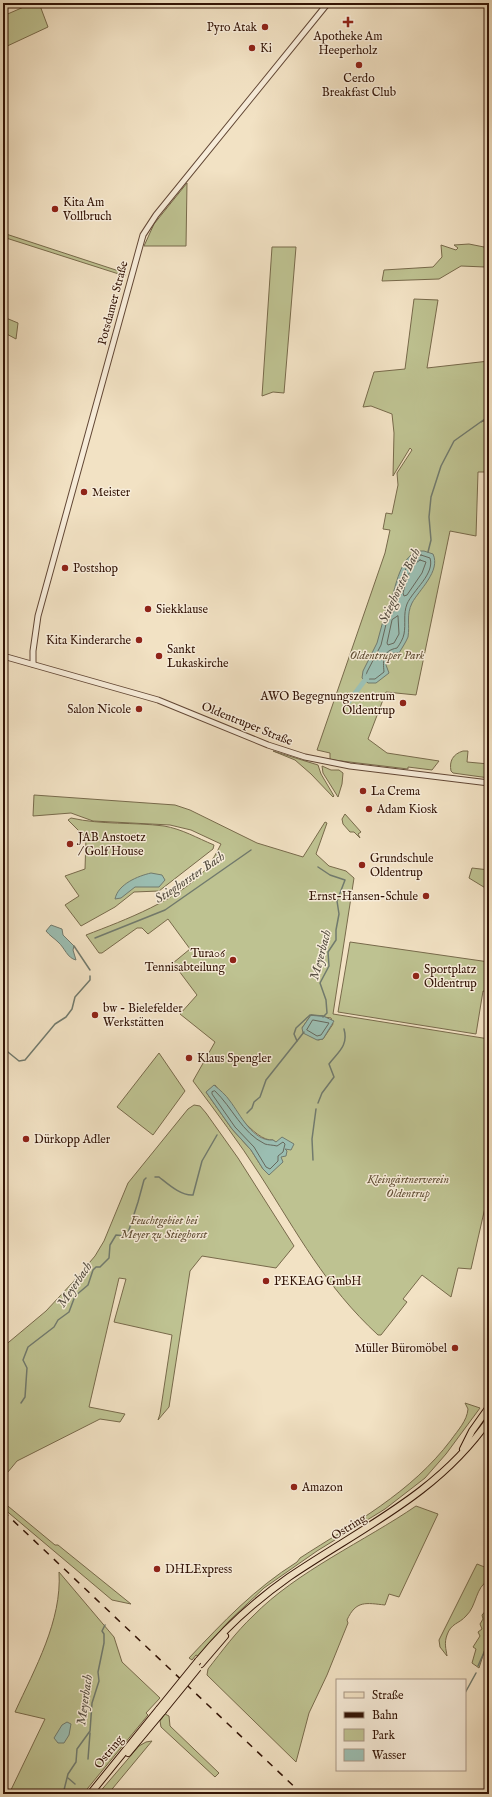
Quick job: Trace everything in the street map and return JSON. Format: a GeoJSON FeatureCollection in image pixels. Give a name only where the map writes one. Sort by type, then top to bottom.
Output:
{"type":"FeatureCollection","features":[{"type":"Feature","properties":{"kind":"main road","name":"Ostring"},"geometry":{"type":"LineString","coordinates":[[463,1450],[472,1431],[489,1407]]}},
{"type":"Feature","properties":{"kind":"main road","name":"Ostring"},"geometry":{"type":"LineString","coordinates":[[90,1794],[241,1616],[289,1577],[409,1501],[439,1477],[463,1450],[471,1444],[489,1420]]}},
{"type":"Feature","properties":{"kind":"main road","name":"Ostring"},"geometry":{"type":"LineString","coordinates":[[94,1794],[161,1710]]}},
{"type":"Feature","properties":{"kind":"street","name":"Potsdamer Straße"},"geometry":{"type":"LineString","coordinates":[[33,664],[35,628],[40,607],[143,235],[156,215],[328,3]]}},
{"type":"Feature","properties":{"kind":"street","name":"Oldentruper Straße"},"geometry":{"type":"LineString","coordinates":[[3,656],[158,700],[268,746],[305,757],[350,766],[489,783]]}},
{"type":"Feature","properties":{"kind":"green space"},"geometry":{"type":"Polygon","coordinates":[[[33,3],[39,3],[48,27],[3,48],[3,16],[33,3]]]}},
{"type":"Feature","properties":{"kind":"green space"},"geometry":{"type":"Polygon","coordinates":[[[187,183],[186,246],[144,246],[154,224],[187,183]]]}},
{"type":"Feature","properties":{"kind":"green space"},"geometry":{"type":"Polygon","coordinates":[[[3,233],[125,273],[125,276],[3,237],[3,233]]]}},
{"type":"Feature","properties":{"kind":"green space"},"geometry":{"type":"Polygon","coordinates":[[[469,244],[489,248],[485,267],[461,266],[439,279],[382,281],[384,270],[433,267],[442,257],[441,245],[456,250],[458,248],[454,245],[469,244]]]}},
{"type":"Feature","properties":{"kind":"green space"},"geometry":{"type":"Polygon","coordinates":[[[272,247],[296,247],[284,393],[273,392],[262,396],[272,247]]]}},
{"type":"Feature","properties":{"kind":"green space","name":"Oldentruper Park"},"geometry":{"type":"Polygon","coordinates":[[[414,299],[438,300],[427,368],[489,361],[489,418],[481,422],[489,419],[489,472],[478,472],[476,536],[450,531],[416,695],[386,692],[368,739],[387,753],[439,761],[432,770],[408,767],[408,769],[333,760],[330,759],[330,753],[317,750],[385,553],[390,530],[383,529],[386,513],[392,514],[398,485],[397,473],[412,450],[410,448],[393,476],[394,433],[392,414],[371,406],[363,407],[374,372],[405,369],[414,299]]]}},
{"type":"Feature","properties":{"kind":"green space"},"geometry":{"type":"Polygon","coordinates":[[[6,318],[18,323],[16,339],[3,332],[3,326],[6,318]]]}},
{"type":"Feature","properties":{"kind":"green space"},"geometry":{"type":"Polygon","coordinates":[[[273,751],[318,765],[321,774],[334,796],[333,797],[295,760],[273,751]]]}},
{"type":"Feature","properties":{"kind":"green space"},"geometry":{"type":"Polygon","coordinates":[[[463,751],[468,751],[467,762],[489,764],[489,778],[453,773],[451,771],[452,758],[463,751]]]}},
{"type":"Feature","properties":{"kind":"green space"},"geometry":{"type":"Polygon","coordinates":[[[322,766],[331,770],[339,770],[343,773],[342,784],[338,797],[323,773],[322,766]]]}},
{"type":"Feature","properties":{"kind":"green space","name":"Kleingärtnerverein Oldentrup"},"geometry":{"type":"Polygon","coordinates":[[[34,795],[175,805],[190,810],[257,843],[303,857],[325,822],[327,823],[316,854],[329,866],[346,871],[354,878],[333,1014],[489,1039],[489,1190],[471,1269],[458,1268],[451,1297],[422,1275],[403,1299],[407,1302],[381,1335],[378,1335],[343,1298],[313,1259],[244,1151],[193,1081],[215,1042],[180,1014],[197,995],[173,963],[190,949],[168,919],[148,934],[142,928],[137,928],[102,953],[99,953],[86,935],[134,916],[182,890],[207,868],[221,844],[191,830],[170,825],[93,821],[71,813],[33,816],[34,795]],[[311,1015],[302,1028],[318,1040],[323,1039],[333,1024],[331,1018],[311,1015]],[[215,1085],[206,1092],[232,1129],[251,1150],[263,1169],[281,1156],[284,1149],[273,1140],[266,1139],[249,1127],[215,1085]]]}},
{"type":"Feature","properties":{"kind":"green space"},"geometry":{"type":"Polygon","coordinates":[[[345,814],[361,832],[358,834],[360,838],[354,832],[350,832],[343,824],[342,819],[345,814]]]}},
{"type":"Feature","properties":{"kind":"green space"},"geometry":{"type":"Polygon","coordinates":[[[71,818],[94,822],[171,827],[214,845],[213,849],[159,891],[134,892],[115,907],[81,926],[65,905],[79,896],[65,876],[85,869],[86,838],[68,820],[71,818]]]}},
{"type":"Feature","properties":{"kind":"green space"},"geometry":{"type":"Polygon","coordinates":[[[472,868],[489,870],[487,889],[469,878],[472,868]]]}},
{"type":"Feature","properties":{"kind":"green space","name":"Sportplatz Oldentrup"},"geometry":{"type":"Polygon","coordinates":[[[350,942],[489,962],[489,992],[483,991],[476,1034],[338,1012],[350,942]]]}},
{"type":"Feature","properties":{"kind":"green space"},"geometry":{"type":"Polygon","coordinates":[[[159,1053],[185,1091],[153,1135],[117,1107],[159,1053]]]}},
{"type":"Feature","properties":{"kind":"green space","name":"Feuchtgebiet bei Meyer zu Stieghorst"},"geometry":{"type":"Polygon","coordinates":[[[194,1105],[200,1106],[206,1113],[238,1158],[294,1246],[276,1268],[202,1256],[190,1271],[169,1407],[158,1420],[172,1335],[114,1322],[126,1279],[119,1278],[89,1407],[125,1414],[120,1422],[100,1419],[17,1461],[3,1478],[3,1347],[46,1311],[95,1256],[104,1241],[128,1183],[188,1109],[194,1105]]]}},
{"type":"Feature","properties":{"kind":"green space"},"geometry":{"type":"Polygon","coordinates":[[[465,1403],[480,1408],[446,1454],[425,1478],[385,1509],[317,1551],[264,1588],[229,1621],[198,1656],[196,1655],[192,1660],[189,1658],[227,1618],[253,1594],[281,1572],[297,1562],[300,1558],[381,1506],[418,1476],[435,1459],[462,1425],[466,1418],[468,1409],[465,1403]]]}},
{"type":"Feature","properties":{"kind":"green space"},"geometry":{"type":"Polygon","coordinates":[[[3,1502],[55,1545],[58,1545],[131,1604],[112,1600],[3,1508],[3,1502]]]}},
{"type":"Feature","properties":{"kind":"green space"},"geometry":{"type":"Polygon","coordinates":[[[416,1506],[438,1514],[399,1597],[389,1594],[385,1605],[362,1604],[354,1609],[350,1614],[347,1620],[348,1623],[327,1675],[309,1713],[296,1762],[207,1675],[208,1669],[241,1628],[271,1600],[290,1585],[332,1557],[416,1506]]]}},
{"type":"Feature","properties":{"kind":"green space"},"geometry":{"type":"Polygon","coordinates":[[[477,1564],[487,1568],[485,1571],[489,1573],[489,1580],[484,1583],[478,1592],[470,1612],[449,1631],[446,1641],[447,1656],[440,1647],[439,1640],[477,1564]]]}},
{"type":"Feature","properties":{"kind":"green space"},"geometry":{"type":"Polygon","coordinates":[[[59,1572],[114,1637],[122,1662],[160,1698],[146,1713],[148,1715],[83,1794],[9,1794],[45,1719],[15,1712],[39,1661],[52,1626],[59,1590],[59,1572]]]}},
{"type":"Feature","properties":{"kind":"green space"},"geometry":{"type":"Polygon","coordinates":[[[489,1607],[489,1641],[479,1668],[472,1663],[476,1649],[473,1647],[480,1636],[478,1632],[482,1629],[480,1624],[483,1619],[482,1615],[489,1607]]]}},
{"type":"Feature","properties":{"kind":"green space"},"geometry":{"type":"Polygon","coordinates":[[[165,1714],[169,1716],[170,1726],[219,1773],[215,1777],[161,1727],[160,1721],[165,1714]]]}},
{"type":"Feature","properties":{"kind":"green space"},"geometry":{"type":"Polygon","coordinates":[[[152,1741],[108,1794],[98,1794],[139,1746],[146,1742],[152,1741]]]}},
{"type":"Feature","properties":{"kind":"water"},"geometry":{"type":"Polygon","coordinates":[[[417,551],[424,551],[433,554],[435,560],[432,574],[410,607],[408,637],[406,641],[399,653],[394,653],[388,656],[386,665],[389,673],[376,683],[368,683],[362,678],[363,671],[377,643],[386,610],[389,611],[394,603],[391,601],[403,566],[406,560],[417,551]]]}},
{"type":"Feature","properties":{"kind":"water"},"geometry":{"type":"Polygon","coordinates":[[[151,873],[162,875],[165,880],[159,887],[135,887],[121,898],[115,899],[120,889],[124,885],[140,876],[151,873]]]}},
{"type":"Feature","properties":{"kind":"water"},"geometry":{"type":"Polygon","coordinates":[[[51,925],[62,929],[63,935],[74,946],[73,950],[76,960],[70,957],[60,944],[46,931],[51,925]]]}},
{"type":"Feature","properties":{"kind":"water"},"geometry":{"type":"Polygon","coordinates":[[[311,1015],[323,1016],[334,1021],[323,1039],[317,1040],[303,1033],[302,1028],[311,1015]]]}},
{"type":"Feature","properties":{"kind":"water"},"geometry":{"type":"Polygon","coordinates":[[[214,1085],[227,1097],[248,1126],[259,1137],[276,1142],[282,1137],[294,1144],[291,1150],[285,1149],[287,1151],[286,1156],[281,1157],[283,1162],[269,1175],[263,1169],[251,1150],[232,1129],[206,1092],[214,1085]]]}},
{"type":"Feature","properties":{"kind":"water"},"geometry":{"type":"Polygon","coordinates":[[[67,1722],[71,1724],[69,1735],[64,1743],[58,1743],[54,1738],[62,1725],[67,1722]]]}},
{"type":"Feature","properties":{"kind":"waterway","name":"Stieghorster Bach"},"geometry":{"type":"LineString","coordinates":[[428,552],[431,540],[429,517],[431,497],[441,466],[454,441],[489,416]]}},
{"type":"Feature","properties":{"kind":"waterway","name":"Stieghorster Bach"},"geometry":{"type":"LineString","coordinates":[[347,704],[368,676]]}},
{"type":"Feature","properties":{"kind":"waterway","name":"Stieghorster Bach"},"geometry":{"type":"LineString","coordinates":[[95,938],[165,910],[251,850]]}},
{"type":"Feature","properties":{"kind":"waterway","name":"Meyerbach"},"geometry":{"type":"LineString","coordinates":[[318,867],[330,875],[345,880],[337,901],[339,914],[336,940],[328,952],[329,966],[320,983],[326,1000],[327,1013],[323,1017]]}},
{"type":"Feature","properties":{"kind":"waterway","name":"Stieghorster Bach"},"geometry":{"type":"LineString","coordinates":[[74,946],[90,970]]}},
{"type":"Feature","properties":{"kind":"waterway","name":"Stieghorster Bach"},"geometry":{"type":"LineString","coordinates":[[3,1048],[19,1061],[25,1060],[55,1024],[66,1017],[72,1009],[75,997],[90,980],[90,976]]}},
{"type":"Feature","properties":{"kind":"waterway","name":"Meyerbach"},"geometry":{"type":"LineString","coordinates":[[247,1113],[252,1108],[254,1102],[260,1097],[266,1080],[297,1041],[294,1034],[296,1028],[310,1015],[323,1016]]}},
{"type":"Feature","properties":{"kind":"waterway"},"geometry":{"type":"LineString","coordinates":[[318,1103],[322,1093],[334,1077],[329,1064],[344,1045],[344,1029]]}},
{"type":"Feature","properties":{"kind":"waterway","name":"Meyerbach"},"geometry":{"type":"LineString","coordinates":[[297,1041],[304,1032]]}},
{"type":"Feature","properties":{"kind":"waterway"},"geometry":{"type":"LineString","coordinates":[[313,1160],[312,1139],[316,1109]]}},
{"type":"Feature","properties":{"kind":"waterway","name":"Meyerbach"},"geometry":{"type":"LineString","coordinates":[[155,1177],[159,1177],[179,1192],[193,1195],[202,1161],[217,1135]]}},
{"type":"Feature","properties":{"kind":"waterway","name":"Meyerbach"},"geometry":{"type":"LineString","coordinates":[[21,1403],[25,1397],[27,1368],[23,1360],[28,1347],[54,1327],[58,1320],[69,1312],[75,1296],[88,1285],[93,1270],[96,1267],[100,1267],[109,1258],[110,1245],[116,1235],[127,1236],[144,1180],[146,1178]]}},
{"type":"Feature","properties":{"kind":"waterway","name":"Meyerbach"},"geometry":{"type":"LineString","coordinates":[[63,1794],[68,1774],[76,1762],[77,1749],[90,1731],[92,1703],[99,1681],[98,1672],[104,1643],[104,1634],[102,1631],[105,1625]]}},
{"type":"Feature","properties":{"kind":"waterway"},"geometry":{"type":"LineString","coordinates":[[478,1666],[489,1641]]}},
{"type":"Feature","properties":{"kind":"waterway"},"geometry":{"type":"LineString","coordinates":[[466,1691],[476,1673]]}},
{"type":"Feature","properties":{"kind":"waterway"},"geometry":{"type":"LineString","coordinates":[[88,1759],[90,1733]]}},
{"type":"Feature","properties":{"kind":"waterway"},"geometry":{"type":"LineString","coordinates":[[68,1778],[75,1784]]}},
{"type":"Feature","properties":{"kind":"railway"},"geometry":{"type":"LineString","coordinates":[[3,1511],[302,1794]]}},
{"type":"Feature","properties":{"kind":"place","name":"Apotheke Am Heeperholz"},"geometry":{"type":"Point","coordinates":[348,22]}},
{"type":"Feature","properties":{"kind":"place","name":"Pyro Atak"},"geometry":{"type":"Point","coordinates":[265,27]}},
{"type":"Feature","properties":{"kind":"place","name":"Ki"},"geometry":{"type":"Point","coordinates":[252,48]}},
{"type":"Feature","properties":{"kind":"place","name":"Cerdo Breakfast Club"},"geometry":{"type":"Point","coordinates":[359,65]}},
{"type":"Feature","properties":{"kind":"place","name":"Kita Am Vollbruch"},"geometry":{"type":"Point","coordinates":[55,209]}},
{"type":"Feature","properties":{"kind":"place","name":"Meister"},"geometry":{"type":"Point","coordinates":[84,492]}},
{"type":"Feature","properties":{"kind":"place","name":"Postshop"},"geometry":{"type":"Point","coordinates":[65,568]}},
{"type":"Feature","properties":{"kind":"place","name":"Siekklause"},"geometry":{"type":"Point","coordinates":[148,609]}},
{"type":"Feature","properties":{"kind":"place","name":"Kita Kinderarche"},"geometry":{"type":"Point","coordinates":[139,640]}},
{"type":"Feature","properties":{"kind":"place","name":"Sankt Lukaskirche"},"geometry":{"type":"Point","coordinates":[159,656]}},
{"type":"Feature","properties":{"kind":"place","name":"AWO Begegnungszentrum Oldentrup"},"geometry":{"type":"Point","coordinates":[403,703]}},
{"type":"Feature","properties":{"kind":"place","name":"Salon Nicole"},"geometry":{"type":"Point","coordinates":[139,709]}},
{"type":"Feature","properties":{"kind":"place","name":"La Crema"},"geometry":{"type":"Point","coordinates":[363,791]}},
{"type":"Feature","properties":{"kind":"place","name":"Adam Kiosk"},"geometry":{"type":"Point","coordinates":[369,809]}},
{"type":"Feature","properties":{"kind":"place","name":"JAB Anstoetz / Golf House"},"geometry":{"type":"Point","coordinates":[70,844]}},
{"type":"Feature","properties":{"kind":"place","name":"Grundschule Oldentrup"},"geometry":{"type":"Point","coordinates":[362,865]}},
{"type":"Feature","properties":{"kind":"place","name":"Ernst-Hansen-Schule"},"geometry":{"type":"Point","coordinates":[426,896]}},
{"type":"Feature","properties":{"kind":"place","name":"Tura06 Tennisabteilung"},"geometry":{"type":"Point","coordinates":[233,960]}},
{"type":"Feature","properties":{"kind":"place","name":"Sportplatz Oldentrup"},"geometry":{"type":"Point","coordinates":[416,976]}},
{"type":"Feature","properties":{"kind":"place","name":"bw - Bielefelder Werkstätten"},"geometry":{"type":"Point","coordinates":[95,1015]}},
{"type":"Feature","properties":{"kind":"place","name":"Klaus Spengler"},"geometry":{"type":"Point","coordinates":[189,1058]}},
{"type":"Feature","properties":{"kind":"place","name":"Dürkopp Adler"},"geometry":{"type":"Point","coordinates":[26,1139]}},
{"type":"Feature","properties":{"kind":"place","name":"PEKEAG GmbH"},"geometry":{"type":"Point","coordinates":[266,1281]}},
{"type":"Feature","properties":{"kind":"place","name":"Müller Büromöbel"},"geometry":{"type":"Point","coordinates":[455,1348]}},
{"type":"Feature","properties":{"kind":"place","name":"Amazon"},"geometry":{"type":"Point","coordinates":[294,1487]}},
{"type":"Feature","properties":{"kind":"place","name":"DHLExpress"},"geometry":{"type":"Point","coordinates":[157,1569]}}]}
